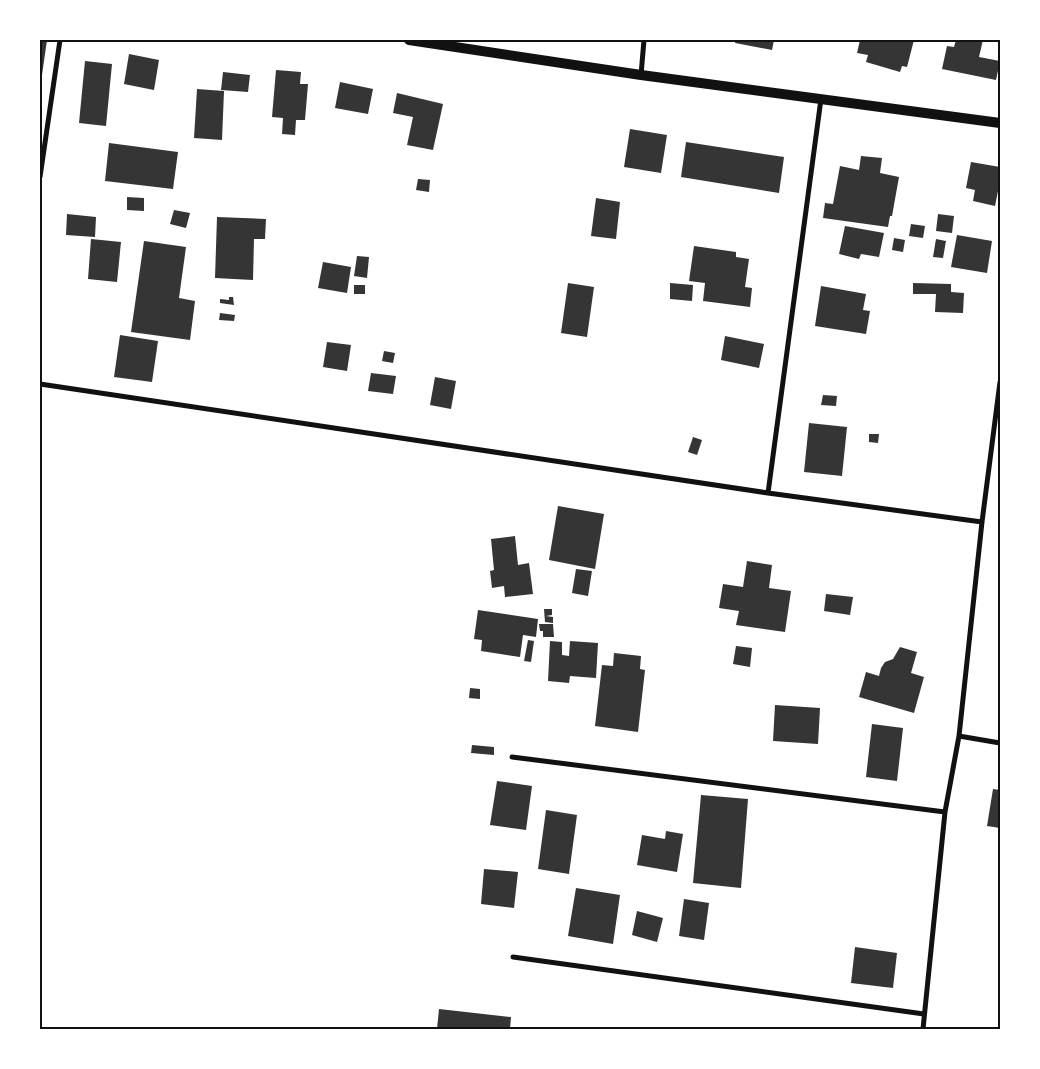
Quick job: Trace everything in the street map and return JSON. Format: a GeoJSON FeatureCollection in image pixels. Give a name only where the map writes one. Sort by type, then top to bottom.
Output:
{"type":"FeatureCollection","features":[{"type":"Feature","properties":{"kind":"main road"},"geometry":{"type":"LineString","coordinates":[[409,40],[426,41],[641,75],[1000,123]]}},
{"type":"Feature","properties":{"kind":"street"},"geometry":{"type":"LineString","coordinates":[[40,177],[60,40]]}},
{"type":"Feature","properties":{"kind":"street"},"geometry":{"type":"LineString","coordinates":[[641,75],[644,40]]}},
{"type":"Feature","properties":{"kind":"street"},"geometry":{"type":"LineString","coordinates":[[768,492],[821,99]]}},
{"type":"Feature","properties":{"kind":"street"},"geometry":{"type":"LineString","coordinates":[[923,1029],[946,812],[959,736],[982,522],[998,414],[1000,382]]}},
{"type":"Feature","properties":{"kind":"street"},"geometry":{"type":"LineString","coordinates":[[40,384],[982,522]]}},
{"type":"Feature","properties":{"kind":"street"},"geometry":{"type":"LineString","coordinates":[[959,736],[1000,743]]}},
{"type":"Feature","properties":{"kind":"street"},"geometry":{"type":"LineString","coordinates":[[512,756],[946,812]]}},
{"type":"Feature","properties":{"kind":"street"},"geometry":{"type":"LineString","coordinates":[[512,957],[924,1014]]}},
{"type":"Feature","properties":{"kind":"building"},"geometry":{"type":"Polygon","coordinates":[[[40,40],[47,40],[41,82],[40,82],[40,40]]]}},
{"type":"Feature","properties":{"kind":"building"},"geometry":{"type":"Polygon","coordinates":[[[736,40],[774,40],[772,50],[735,43],[736,40]]]}},
{"type":"Feature","properties":{"kind":"building"},"geometry":{"type":"Polygon","coordinates":[[[860,40],[914,40],[907,67],[902,66],[900,72],[866,62],[868,55],[857,53],[860,40]]]}},
{"type":"Feature","properties":{"kind":"building"},"geometry":{"type":"Polygon","coordinates":[[[956,40],[983,40],[979,57],[1000,61],[996,80],[942,69],[947,46],[954,47],[956,40]]]}},
{"type":"Feature","properties":{"kind":"building"},"geometry":{"type":"Polygon","coordinates":[[[129,54],[159,60],[154,90],[124,84],[129,54]]]}},
{"type":"Feature","properties":{"kind":"building"},"geometry":{"type":"Polygon","coordinates":[[[85,61],[112,64],[106,126],[79,123],[85,61]]]}},
{"type":"Feature","properties":{"kind":"building"},"geometry":{"type":"Polygon","coordinates":[[[276,70],[301,72],[300,84],[308,84],[305,120],[296,120],[295,135],[282,134],[283,118],[272,117],[276,70]]]}},
{"type":"Feature","properties":{"kind":"building"},"geometry":{"type":"Polygon","coordinates":[[[223,72],[250,75],[248,92],[221,90],[223,72]]]}},
{"type":"Feature","properties":{"kind":"building"},"geometry":{"type":"Polygon","coordinates":[[[340,82],[373,89],[368,114],[335,108],[340,82]]]}},
{"type":"Feature","properties":{"kind":"building"},"geometry":{"type":"Polygon","coordinates":[[[197,89],[224,91],[222,140],[194,138],[197,89]]]}},
{"type":"Feature","properties":{"kind":"building"},"geometry":{"type":"Polygon","coordinates":[[[397,93],[443,104],[433,150],[407,145],[413,117],[393,113],[397,93]]]}},
{"type":"Feature","properties":{"kind":"building"},"geometry":{"type":"Polygon","coordinates":[[[630,129],[667,135],[661,173],[624,167],[630,129]]]}},
{"type":"Feature","properties":{"kind":"building"},"geometry":{"type":"Polygon","coordinates":[[[686,142],[784,157],[779,193],[681,177],[686,142]]]}},
{"type":"Feature","properties":{"kind":"building"},"geometry":{"type":"Polygon","coordinates":[[[109,143],[178,152],[173,189],[105,181],[109,143]]]}},
{"type":"Feature","properties":{"kind":"building"},"geometry":{"type":"Polygon","coordinates":[[[861,156],[882,158],[880,173],[899,177],[892,216],[890,216],[888,227],[823,218],[825,203],[833,204],[840,166],[859,170],[861,156]]]}},
{"type":"Feature","properties":{"kind":"building"},"geometry":{"type":"Polygon","coordinates":[[[971,162],[1000,167],[1000,181],[995,206],[973,201],[975,190],[966,188],[971,162]]]}},
{"type":"Feature","properties":{"kind":"building"},"geometry":{"type":"Polygon","coordinates":[[[418,179],[430,180],[429,192],[416,190],[418,179]]]}},
{"type":"Feature","properties":{"kind":"building"},"geometry":{"type":"Polygon","coordinates":[[[127,197],[144,198],[144,211],[127,210],[127,197]]]}},
{"type":"Feature","properties":{"kind":"building"},"geometry":{"type":"Polygon","coordinates":[[[596,198],[620,202],[616,239],[591,236],[596,198]]]}},
{"type":"Feature","properties":{"kind":"building"},"geometry":{"type":"Polygon","coordinates":[[[174,210],[190,213],[186,228],[170,224],[174,210]]]}},
{"type":"Feature","properties":{"kind":"building"},"geometry":{"type":"Polygon","coordinates":[[[67,214],[96,217],[95,237],[66,235],[67,214]]]}},
{"type":"Feature","properties":{"kind":"building"},"geometry":{"type":"Polygon","coordinates":[[[938,214],[954,216],[952,233],[936,231],[938,214]]]}},
{"type":"Feature","properties":{"kind":"building"},"geometry":{"type":"Polygon","coordinates":[[[217,217],[266,219],[265,239],[254,239],[253,280],[215,278],[217,217]]]}},
{"type":"Feature","properties":{"kind":"building"},"geometry":{"type":"Polygon","coordinates":[[[911,224],[925,226],[923,238],[909,236],[911,224]]]}},
{"type":"Feature","properties":{"kind":"building"},"geometry":{"type":"Polygon","coordinates":[[[845,226],[884,233],[879,257],[861,254],[859,259],[839,254],[845,226]]]}},
{"type":"Feature","properties":{"kind":"building"},"geometry":{"type":"Polygon","coordinates":[[[957,235],[992,241],[987,273],[951,267],[957,235]]]}},
{"type":"Feature","properties":{"kind":"building"},"geometry":{"type":"Polygon","coordinates":[[[894,238],[905,240],[903,252],[892,250],[894,238]]]}},
{"type":"Feature","properties":{"kind":"building"},"geometry":{"type":"Polygon","coordinates":[[[91,239],[121,242],[117,282],[88,279],[91,239]]]}},
{"type":"Feature","properties":{"kind":"building"},"geometry":{"type":"Polygon","coordinates":[[[936,239],[946,241],[943,258],[933,257],[936,239]]]}},
{"type":"Feature","properties":{"kind":"building"},"geometry":{"type":"Polygon","coordinates":[[[144,241],[186,247],[179,298],[195,301],[190,340],[131,332],[144,241]]]}},
{"type":"Feature","properties":{"kind":"building"},"geometry":{"type":"Polygon","coordinates":[[[694,246],[736,252],[736,257],[749,259],[745,287],[752,288],[750,307],[703,301],[705,283],[689,281],[694,246]]]}},
{"type":"Feature","properties":{"kind":"building"},"geometry":{"type":"Polygon","coordinates":[[[357,256],[369,257],[367,278],[354,276],[357,256]]]}},
{"type":"Feature","properties":{"kind":"building"},"geometry":{"type":"Polygon","coordinates":[[[323,262],[351,267],[347,293],[318,288],[323,262]]]}},
{"type":"Feature","properties":{"kind":"building"},"geometry":{"type":"Polygon","coordinates":[[[568,283],[594,287],[587,337],[561,333],[568,283]]]}},
{"type":"Feature","properties":{"kind":"building"},"geometry":{"type":"Polygon","coordinates":[[[670,283],[693,285],[692,301],[670,299],[670,283]]]}},
{"type":"Feature","properties":{"kind":"building"},"geometry":{"type":"Polygon","coordinates":[[[913,283],[951,284],[951,292],[964,293],[963,313],[935,312],[936,294],[913,294],[913,283]]]}},
{"type":"Feature","properties":{"kind":"building"},"geometry":{"type":"Polygon","coordinates":[[[354,285],[365,285],[365,294],[354,294],[354,285]]]}},
{"type":"Feature","properties":{"kind":"building"},"geometry":{"type":"Polygon","coordinates":[[[821,286],[866,294],[863,310],[870,311],[866,334],[815,326],[821,286]]]}},
{"type":"Feature","properties":{"kind":"building"},"geometry":{"type":"Polygon","coordinates":[[[229,297],[233,297],[234,305],[220,303],[220,299],[229,300],[229,297]]]}},
{"type":"Feature","properties":{"kind":"building"},"geometry":{"type":"Polygon","coordinates":[[[220,313],[235,315],[234,321],[219,320],[220,313]]]}},
{"type":"Feature","properties":{"kind":"building"},"geometry":{"type":"Polygon","coordinates":[[[120,335],[158,341],[152,382],[114,377],[120,335]]]}},
{"type":"Feature","properties":{"kind":"building"},"geometry":{"type":"Polygon","coordinates":[[[725,336],[764,344],[759,368],[721,360],[725,336]]]}},
{"type":"Feature","properties":{"kind":"building"},"geometry":{"type":"Polygon","coordinates":[[[327,342],[351,345],[347,371],[323,367],[327,342]]]}},
{"type":"Feature","properties":{"kind":"building"},"geometry":{"type":"Polygon","coordinates":[[[384,351],[395,353],[393,363],[382,361],[384,351]]]}},
{"type":"Feature","properties":{"kind":"building"},"geometry":{"type":"Polygon","coordinates":[[[371,373],[396,376],[393,394],[368,391],[371,373]]]}},
{"type":"Feature","properties":{"kind":"building"},"geometry":{"type":"Polygon","coordinates":[[[435,377],[456,381],[451,409],[430,405],[435,377]]]}},
{"type":"Feature","properties":{"kind":"building"},"geometry":{"type":"Polygon","coordinates":[[[823,395],[837,396],[836,406],[821,405],[823,395]]]}},
{"type":"Feature","properties":{"kind":"building"},"geometry":{"type":"Polygon","coordinates":[[[809,423],[847,427],[842,476],[804,472],[809,423]]]}},
{"type":"Feature","properties":{"kind":"building"},"geometry":{"type":"Polygon","coordinates":[[[869,434],[879,434],[878,443],[869,442],[869,434]]]}},
{"type":"Feature","properties":{"kind":"building"},"geometry":{"type":"Polygon","coordinates":[[[693,437],[702,440],[697,455],[688,452],[693,437]]]}},
{"type":"Feature","properties":{"kind":"building"},"geometry":{"type":"Polygon","coordinates":[[[558,506],[604,514],[595,569],[549,560],[558,506]]]}},
{"type":"Feature","properties":{"kind":"building"},"geometry":{"type":"Polygon","coordinates":[[[515,536],[518,565],[529,563],[533,594],[505,597],[504,586],[492,588],[490,571],[494,570],[491,539],[515,536]]]}},
{"type":"Feature","properties":{"kind":"building"},"geometry":{"type":"Polygon","coordinates":[[[747,561],[772,565],[769,588],[791,591],[785,632],[736,625],[739,611],[719,608],[723,584],[743,587],[747,561]]]}},
{"type":"Feature","properties":{"kind":"building"},"geometry":{"type":"Polygon","coordinates":[[[576,569],[592,571],[588,596],[572,593],[576,569]]]}},
{"type":"Feature","properties":{"kind":"building"},"geometry":{"type":"Polygon","coordinates":[[[826,594],[853,597],[850,615],[824,611],[826,594]]]}},
{"type":"Feature","properties":{"kind":"building"},"geometry":{"type":"Polygon","coordinates":[[[544,609],[552,609],[552,615],[546,616],[553,617],[553,623],[545,622],[544,609]]]}},
{"type":"Feature","properties":{"kind":"building"},"geometry":{"type":"Polygon","coordinates":[[[478,610],[538,619],[536,637],[523,635],[520,657],[481,651],[482,640],[474,639],[478,610]]]}},
{"type":"Feature","properties":{"kind":"building"},"geometry":{"type":"Polygon","coordinates":[[[539,624],[553,624],[554,637],[543,637],[543,631],[540,631],[539,624]]]}},
{"type":"Feature","properties":{"kind":"building"},"geometry":{"type":"Polygon","coordinates":[[[528,640],[534,641],[531,662],[524,661],[528,640]]]}},
{"type":"Feature","properties":{"kind":"building"},"geometry":{"type":"Polygon","coordinates":[[[550,641],[562,642],[562,655],[569,656],[570,641],[598,643],[596,678],[570,676],[569,683],[548,681],[550,641]]]}},
{"type":"Feature","properties":{"kind":"building"},"geometry":{"type":"Polygon","coordinates":[[[736,646],[752,648],[750,667],[733,664],[736,646]]]}},
{"type":"Feature","properties":{"kind":"building"},"geometry":{"type":"Polygon","coordinates":[[[900,647],[917,652],[911,673],[924,677],[914,713],[859,697],[866,672],[879,676],[885,662],[893,659],[900,647]]]}},
{"type":"Feature","properties":{"kind":"building"},"geometry":{"type":"Polygon","coordinates":[[[614,653],[641,656],[640,669],[645,670],[638,732],[595,726],[602,665],[613,666],[614,653]]]}},
{"type":"Feature","properties":{"kind":"building"},"geometry":{"type":"Polygon","coordinates":[[[470,688],[480,689],[480,699],[469,698],[470,688]]]}},
{"type":"Feature","properties":{"kind":"building"},"geometry":{"type":"Polygon","coordinates":[[[775,705],[820,708],[818,744],[773,741],[775,705]]]}},
{"type":"Feature","properties":{"kind":"building"},"geometry":{"type":"Polygon","coordinates":[[[872,724],[903,728],[897,781],[866,777],[872,724]]]}},
{"type":"Feature","properties":{"kind":"building"},"geometry":{"type":"Polygon","coordinates":[[[472,745],[494,747],[494,755],[471,753],[472,745]]]}},
{"type":"Feature","properties":{"kind":"building"},"geometry":{"type":"Polygon","coordinates":[[[497,781],[532,786],[526,830],[490,825],[497,781]]]}},
{"type":"Feature","properties":{"kind":"building"},"geometry":{"type":"Polygon","coordinates":[[[993,789],[1000,790],[1000,828],[987,826],[993,789]]]}},
{"type":"Feature","properties":{"kind":"building"},"geometry":{"type":"Polygon","coordinates":[[[701,795],[748,799],[741,888],[693,883],[701,795]]]}},
{"type":"Feature","properties":{"kind":"building"},"geometry":{"type":"Polygon","coordinates":[[[546,810],[577,815],[569,874],[538,869],[546,810]]]}},
{"type":"Feature","properties":{"kind":"building"},"geometry":{"type":"Polygon","coordinates":[[[666,831],[683,834],[677,872],[637,865],[642,835],[665,839],[666,831]]]}},
{"type":"Feature","properties":{"kind":"building"},"geometry":{"type":"Polygon","coordinates":[[[484,869],[518,872],[514,908],[481,904],[484,869]]]}},
{"type":"Feature","properties":{"kind":"building"},"geometry":{"type":"Polygon","coordinates":[[[576,888],[620,895],[613,944],[568,936],[576,888]]]}},
{"type":"Feature","properties":{"kind":"building"},"geometry":{"type":"Polygon","coordinates":[[[684,899],[709,903],[704,940],[679,936],[684,899]]]}},
{"type":"Feature","properties":{"kind":"building"},"geometry":{"type":"Polygon","coordinates":[[[637,911],[663,918],[657,942],[632,935],[637,911]]]}},
{"type":"Feature","properties":{"kind":"building"},"geometry":{"type":"Polygon","coordinates":[[[855,947],[897,953],[893,988],[851,983],[855,947]]]}},
{"type":"Feature","properties":{"kind":"building"},"geometry":{"type":"Polygon","coordinates":[[[439,1009],[511,1017],[510,1029],[437,1029],[439,1009]]]}}]}
